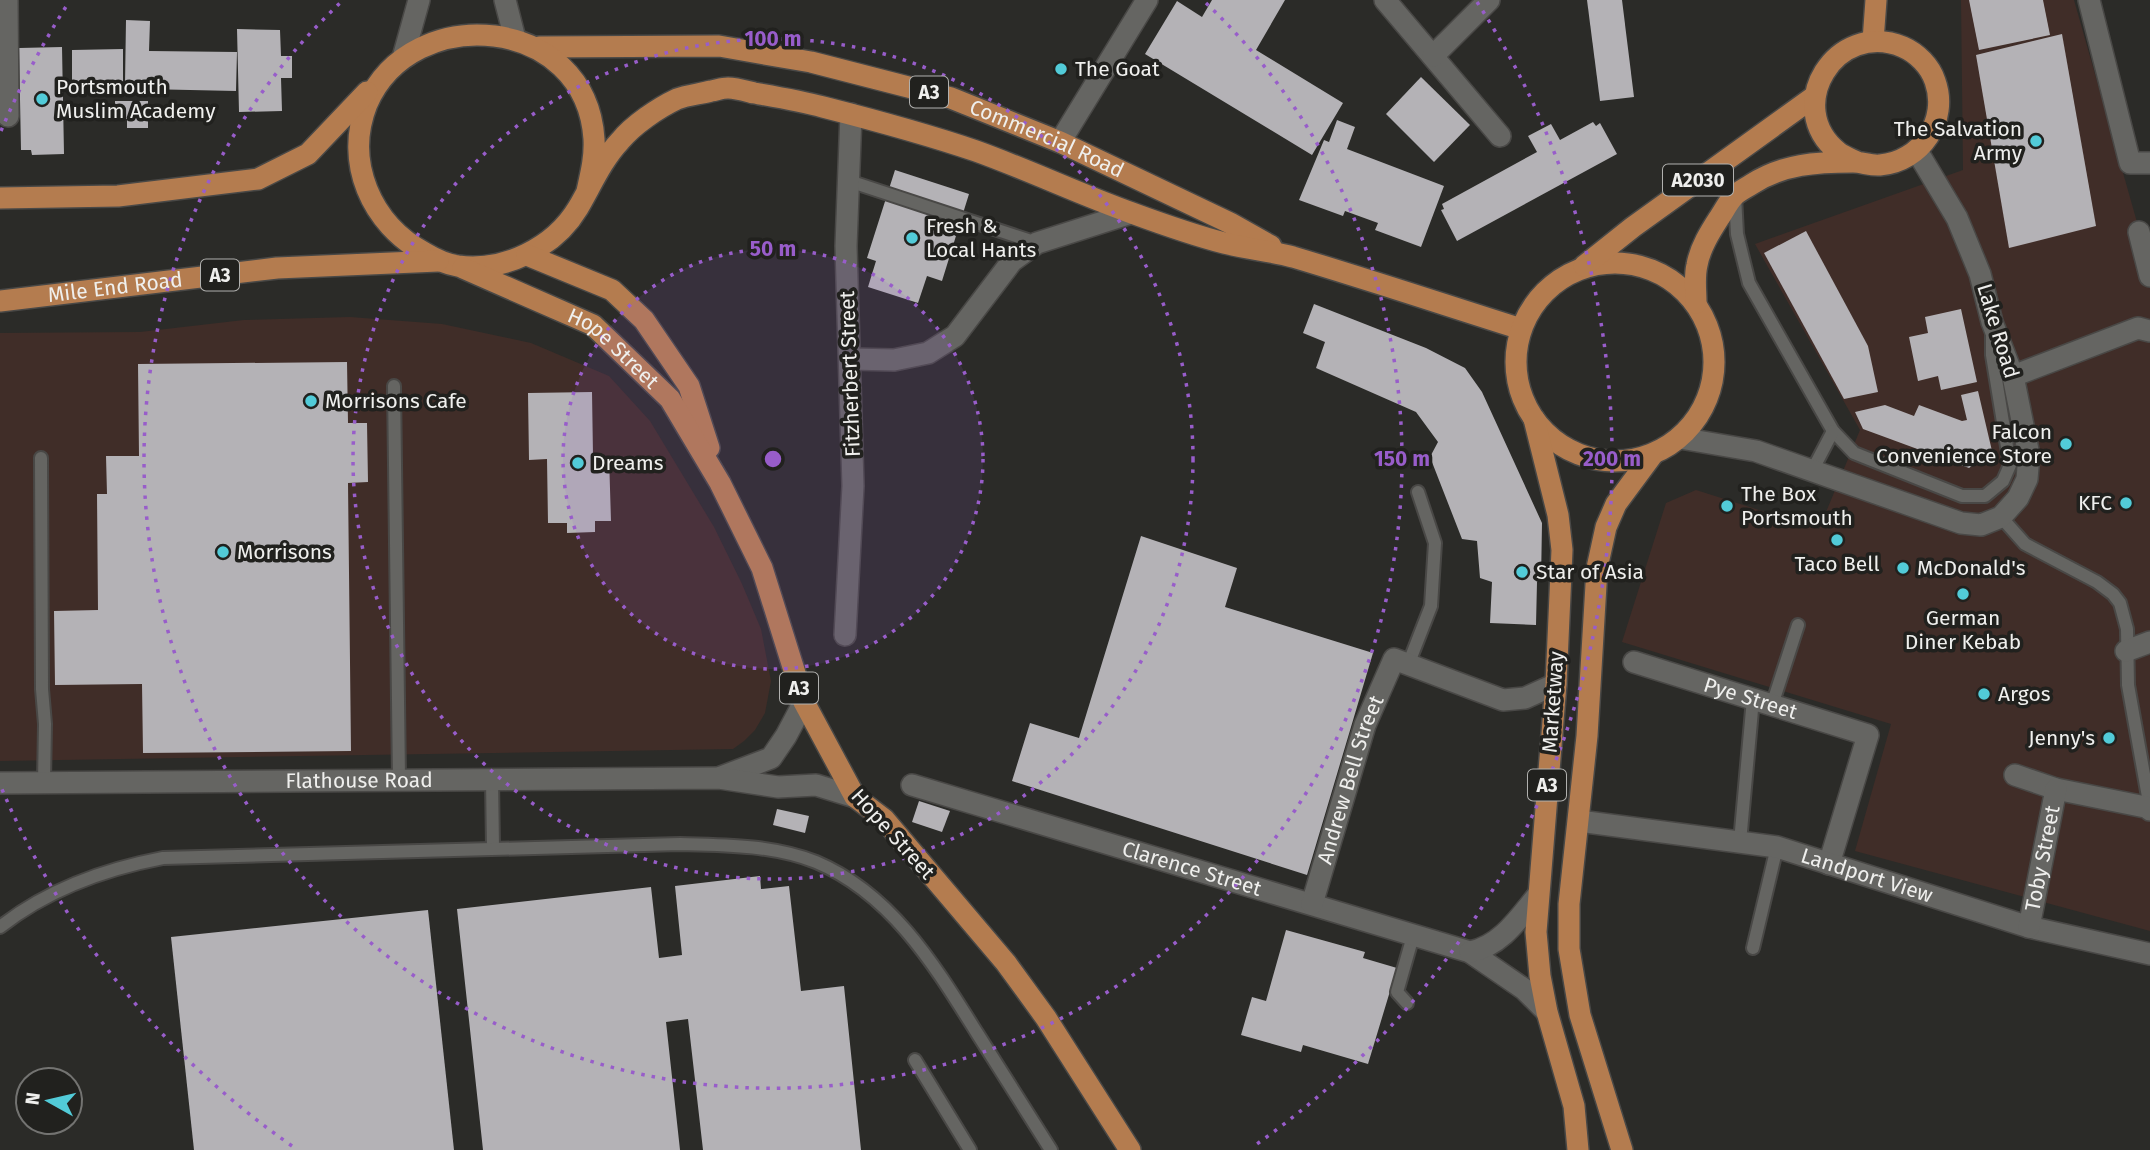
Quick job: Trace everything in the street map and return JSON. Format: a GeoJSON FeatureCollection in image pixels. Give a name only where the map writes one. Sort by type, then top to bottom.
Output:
{"type":"FeatureCollection","features":[{"type":"Feature","properties":{"kind":"main road"},"geometry":{"type":"LineString","coordinates":[[1873,41],[1876,0]]}},
{"type":"Feature","properties":{"kind":"main road"},"geometry":{"type":"LineString","coordinates":[[0,198],[118,196],[258,179],[308,153],[404,54],[429,39],[457,30],[486,29],[514,35],[539,47],[561,64],[578,85],[589,110],[594,137],[594,164],[587,191],[563,229],[527,255],[504,263],[449,264],[408,244],[388,227],[363,181],[359,155],[360,129],[367,104],[379,80]]}},
{"type":"Feature","properties":{"kind":"main road"},"geometry":{"type":"LineString","coordinates":[[1873,41],[1892,43],[1910,50],[1925,63],[1935,80],[1939,99],[1937,118],[1929,136],[1917,151],[1898,162],[1878,166],[1857,162],[1838,152],[1824,137],[1816,117],[1815,96],[1819,79],[1834,58],[1856,45],[1873,41]]}},
{"type":"Feature","properties":{"kind":"main road","name":"Commercial Road"},"geometry":{"type":"LineString","coordinates":[[539,47],[719,46],[811,62],[951,98],[1060,142],[1230,223],[1288,256]]}},
{"type":"Feature","properties":{"kind":"main road","name":"Commercial Road"},"geometry":{"type":"LineString","coordinates":[[587,191],[617,143],[635,125],[678,98],[729,88],[851,114],[975,151],[1131,213],[1224,243],[1288,256],[1521,329]]}},
{"type":"Feature","properties":{"kind":"main road","name":"A2030"},"geometry":{"type":"LineString","coordinates":[[1583,267],[1633,227],[1815,96]]}},
{"type":"Feature","properties":{"kind":"main road","name":"A2030"},"geometry":{"type":"LineString","coordinates":[[1696,303],[1696,266],[1707,236],[1735,195],[1767,174],[1806,163],[1857,162]]}},
{"type":"Feature","properties":{"kind":"main road","name":"Hope Street"},"geometry":{"type":"LineString","coordinates":[[527,255],[612,290],[644,320],[689,386],[720,483]]}},
{"type":"Feature","properties":{"kind":"main road"},"geometry":{"type":"LineString","coordinates":[[1614,262],[1645,266],[1673,280],[1696,303],[1708,324],[1714,348],[1714,373],[1708,397],[1697,419],[1680,438],[1653,454],[1620,461],[1587,457],[1557,443],[1534,419],[1520,391],[1516,360],[1521,329],[1535,303],[1556,281],[1583,267],[1614,262]]}},
{"type":"Feature","properties":{"kind":"main road","name":"Mile End Road"},"geometry":{"type":"LineString","coordinates":[[0,300],[277,268],[449,264]]}},
{"type":"Feature","properties":{"kind":"main road","name":"Hope Street"},"geometry":{"type":"LineString","coordinates":[[449,264],[593,325],[670,398],[720,483],[762,568],[804,702],[855,797],[884,820],[1006,963],[1046,1018],[1130,1150]]}},
{"type":"Feature","properties":{"kind":"main road","name":"Marketway"},"geometry":{"type":"LineString","coordinates":[[1534,419],[1558,515],[1562,550],[1556,684],[1536,932],[1547,1012],[1574,1105],[1578,1150]]}},
{"type":"Feature","properties":{"kind":"main road","name":"Marketway"},"geometry":{"type":"LineString","coordinates":[[1622,1150],[1580,1015],[1569,949],[1569,905],[1587,736],[1597,568],[1606,527],[1616,504],[1653,454]]}},
{"type":"Feature","properties":{"kind":"street"},"geometry":{"type":"LineString","coordinates":[[7,0],[8,116]]}},
{"type":"Feature","properties":{"kind":"street"},"geometry":{"type":"LineString","coordinates":[[404,54],[419,0]]}},
{"type":"Feature","properties":{"kind":"street"},"geometry":{"type":"LineString","coordinates":[[505,0],[514,35]]}},
{"type":"Feature","properties":{"kind":"street"},"geometry":{"type":"LineString","coordinates":[[1060,142],[1147,0]]}},
{"type":"Feature","properties":{"kind":"street"},"geometry":{"type":"LineString","coordinates":[[1385,0],[1500,136]]}},
{"type":"Feature","properties":{"kind":"street"},"geometry":{"type":"LineString","coordinates":[[1433,56],[1489,0]]}},
{"type":"Feature","properties":{"kind":"street"},"geometry":{"type":"LineString","coordinates":[[2089,0],[2140,163]]}},
{"type":"Feature","properties":{"kind":"street","name":"Fitzherbert Street"},"geometry":{"type":"LineString","coordinates":[[845,635],[853,486],[846,246],[851,114]]}},
{"type":"Feature","properties":{"kind":"street","name":"Lake Road"},"geometry":{"type":"LineString","coordinates":[[1917,151],[1957,218],[1980,274],[1992,322],[2013,376],[2029,455],[2027,479],[2018,498],[2001,517]]}},
{"type":"Feature","properties":{"kind":"street"},"geometry":{"type":"LineString","coordinates":[[851,359],[894,360],[928,353],[955,336],[1012,261],[1037,243],[1131,213]]}},
{"type":"Feature","properties":{"kind":"street"},"geometry":{"type":"LineString","coordinates":[[2139,232],[2150,276]]}},
{"type":"Feature","properties":{"kind":"street"},"geometry":{"type":"LineString","coordinates":[[2013,376],[2138,328],[2150,331]]}},
{"type":"Feature","properties":{"kind":"street"},"geometry":{"type":"LineString","coordinates":[[1680,438],[1756,451],[1961,523],[1981,525],[2001,517]]}},
{"type":"Feature","properties":{"kind":"street"},"geometry":{"type":"LineString","coordinates":[[2126,651],[2150,642]]}},
{"type":"Feature","properties":{"kind":"street"},"geometry":{"type":"LineString","coordinates":[[1401,662],[1503,699],[1525,698],[1556,684]]}},
{"type":"Feature","properties":{"kind":"street","name":"Andrew Bell Street"},"geometry":{"type":"LineString","coordinates":[[1312,904],[1365,726],[1401,662]]}},
{"type":"Feature","properties":{"kind":"street","name":"Pye Street"},"geometry":{"type":"LineString","coordinates":[[1634,662],[1868,735],[1829,864]]}},
{"type":"Feature","properties":{"kind":"street"},"geometry":{"type":"LineString","coordinates":[[719,778],[771,758],[804,702]]}},
{"type":"Feature","properties":{"kind":"street"},"geometry":{"type":"LineString","coordinates":[[2015,775],[2056,789],[2150,809]]}},
{"type":"Feature","properties":{"kind":"street"},"geometry":{"type":"LineString","coordinates":[[719,778],[778,787],[816,785],[855,797]]}},
{"type":"Feature","properties":{"kind":"street","name":"Flathouse Road"},"geometry":{"type":"LineString","coordinates":[[0,783],[719,778]]}},
{"type":"Feature","properties":{"kind":"street","name":"Clarence Street"},"geometry":{"type":"LineString","coordinates":[[912,785],[1471,952],[1524,989],[1547,1012]]}},
{"type":"Feature","properties":{"kind":"street","name":"Toby Street"},"geometry":{"type":"LineString","coordinates":[[2029,927],[2056,789]]}},
{"type":"Feature","properties":{"kind":"street","name":"Landport View"},"geometry":{"type":"LineString","coordinates":[[1579,821],[1777,847],[2029,927],[2150,954]]}},
{"type":"Feature","properties":{"kind":"street"},"geometry":{"type":"LineString","coordinates":[[1471,952],[1496,942],[1538,895]]}},
{"type":"Feature","properties":{"kind":"lane"},"geometry":{"type":"LineString","coordinates":[[849,181],[1037,243]]}},
{"type":"Feature","properties":{"kind":"lane"},"geometry":{"type":"LineString","coordinates":[[1735,195],[1737,234],[1749,283],[1833,431],[1854,453],[1962,496],[1985,496],[2003,481],[2010,465],[1992,355],[1992,322]]}},
{"type":"Feature","properties":{"kind":"lane"},"geometry":{"type":"LineString","coordinates":[[394,386],[398,779]]}},
{"type":"Feature","properties":{"kind":"lane"},"geometry":{"type":"LineString","coordinates":[[1812,471],[1833,431]]}},
{"type":"Feature","properties":{"kind":"lane"},"geometry":{"type":"LineString","coordinates":[[41,458],[44,782]]}},
{"type":"Feature","properties":{"kind":"lane"},"geometry":{"type":"LineString","coordinates":[[1401,662],[1431,606],[1435,543],[1418,492]]}},
{"type":"Feature","properties":{"kind":"lane"},"geometry":{"type":"LineString","coordinates":[[2001,517],[2025,544],[2097,582],[2120,603],[2127,629],[2128,685],[2150,809]]}},
{"type":"Feature","properties":{"kind":"lane"},"geometry":{"type":"LineString","coordinates":[[1740,842],[1763,702],[1798,625]]}},
{"type":"Feature","properties":{"kind":"lane"},"geometry":{"type":"LineString","coordinates":[[492,779],[494,848]]}},
{"type":"Feature","properties":{"kind":"lane"},"geometry":{"type":"LineString","coordinates":[[0,927],[28,907],[84,880],[122,867],[163,858],[680,844],[734,845],[764,849],[796,856],[828,868],[877,902],[918,943],[1051,1150]]}},
{"type":"Feature","properties":{"kind":"lane"},"geometry":{"type":"LineString","coordinates":[[1753,948],[1777,847]]}},
{"type":"Feature","properties":{"kind":"lane"},"geometry":{"type":"LineString","coordinates":[[1407,1003],[1397,992],[1413,936]]}},
{"type":"Feature","properties":{"kind":"lane"},"geometry":{"type":"LineString","coordinates":[[915,1060],[970,1150]]}},
{"type":"Feature","properties":{"kind":"shaded area"},"geometry":{"type":"Polygon","coordinates":[[[1961,0],[2074,0],[2150,268],[2150,931],[1855,851],[1891,724],[1622,642],[1666,503],[1696,490],[1819,529],[1860,430],[1755,244],[1963,170],[1961,0]]]}},
{"type":"Feature","properties":{"kind":"shaded area"},"geometry":{"type":"Polygon","coordinates":[[[350,317],[442,324],[531,343],[609,376],[650,421],[714,527],[761,629],[771,681],[765,713],[755,730],[744,741],[733,749],[0,761],[0,333],[140,332],[244,320],[350,317]]]}},
{"type":"Feature","properties":{"kind":"building"},"geometry":{"type":"Polygon","coordinates":[[[1212,0],[1285,0],[1256,50],[1343,103],[1312,155],[1145,54],[1177,1],[1202,17],[1212,0]]]}},
{"type":"Feature","properties":{"kind":"building"},"geometry":{"type":"Polygon","coordinates":[[[1587,0],[1622,0],[1634,97],[1600,101],[1587,0]]]}},
{"type":"Feature","properties":{"kind":"building"},"geometry":{"type":"Polygon","coordinates":[[[1969,0],[2043,0],[2050,35],[1979,50],[1969,0]]]}},
{"type":"Feature","properties":{"kind":"building"},"geometry":{"type":"Polygon","coordinates":[[[126,20],[150,21],[149,51],[237,52],[236,91],[144,89],[144,84],[125,84],[126,20]]]}},
{"type":"Feature","properties":{"kind":"building"},"geometry":{"type":"Polygon","coordinates":[[[237,29],[280,30],[281,56],[292,56],[292,78],[281,78],[282,111],[239,112],[237,29]]]}},
{"type":"Feature","properties":{"kind":"building","name":"The Salvation Army"},"geometry":{"type":"Polygon","coordinates":[[[2062,34],[2096,226],[2009,248],[1976,55],[2062,34]]]}},
{"type":"Feature","properties":{"kind":"building","name":"Portsmouth Muslim Academy"},"geometry":{"type":"Polygon","coordinates":[[[62,47],[64,154],[32,155],[31,150],[21,150],[19,48],[62,47]]]}},
{"type":"Feature","properties":{"kind":"building"},"geometry":{"type":"Polygon","coordinates":[[[123,49],[123,89],[72,89],[72,50],[123,49]]]}},
{"type":"Feature","properties":{"kind":"building"},"geometry":{"type":"Polygon","coordinates":[[[1421,77],[1470,125],[1434,162],[1386,114],[1421,77]]]}},
{"type":"Feature","properties":{"kind":"building"},"geometry":{"type":"Polygon","coordinates":[[[115,101],[148,101],[148,128],[127,128],[127,119],[115,119],[115,101]]]}},
{"type":"Feature","properties":{"kind":"building"},"geometry":{"type":"Polygon","coordinates":[[[1337,120],[1355,127],[1347,149],[1444,186],[1421,247],[1375,230],[1378,223],[1345,211],[1343,216],[1299,200],[1324,140],[1329,142],[1337,120]]]}},
{"type":"Feature","properties":{"kind":"building"},"geometry":{"type":"Polygon","coordinates":[[[1593,122],[1596,126],[1600,123],[1617,154],[1457,241],[1441,210],[1444,209],[1442,204],[1537,152],[1528,136],[1551,124],[1560,140],[1593,122]]]}},
{"type":"Feature","properties":{"kind":"building"},"geometry":{"type":"Polygon","coordinates":[[[895,170],[969,194],[942,281],[927,276],[918,303],[868,287],[876,261],[867,258],[895,170]]]}},
{"type":"Feature","properties":{"kind":"building"},"geometry":{"type":"Polygon","coordinates":[[[1806,231],[1868,346],[1878,392],[1844,399],[1764,253],[1806,231]]]}},
{"type":"Feature","properties":{"kind":"building"},"geometry":{"type":"Polygon","coordinates":[[[1314,304],[1426,348],[1465,368],[1482,392],[1542,523],[1541,582],[1537,582],[1536,625],[1490,623],[1492,582],[1480,578],[1477,541],[1462,539],[1430,457],[1438,442],[1416,412],[1316,368],[1325,342],[1303,333],[1314,304]]]}},
{"type":"Feature","properties":{"kind":"building"},"geometry":{"type":"Polygon","coordinates":[[[1961,309],[1977,382],[1941,390],[1938,376],[1918,381],[1909,337],[1928,333],[1925,317],[1961,309]]]}},
{"type":"Feature","properties":{"kind":"building","name":"Morrisons"},"geometry":{"type":"Polygon","coordinates":[[[347,362],[348,423],[367,423],[368,482],[348,483],[351,751],[143,753],[142,684],[55,685],[54,611],[98,610],[97,494],[107,494],[106,456],[139,456],[138,364],[347,362]]]}},
{"type":"Feature","properties":{"kind":"building"},"geometry":{"type":"Polygon","coordinates":[[[1978,391],[1992,451],[1969,468],[1863,429],[1855,412],[1885,405],[1914,416],[1919,405],[1962,421],[1967,420],[1961,395],[1978,391]]]}},
{"type":"Feature","properties":{"kind":"building","name":"Dreams"},"geometry":{"type":"Polygon","coordinates":[[[592,392],[593,456],[609,456],[611,521],[595,521],[595,532],[567,533],[567,523],[548,523],[547,459],[529,460],[528,393],[592,392]]]}},
{"type":"Feature","properties":{"kind":"building"},"geometry":{"type":"Polygon","coordinates":[[[1141,536],[1237,568],[1225,607],[1373,653],[1307,875],[1012,781],[1030,723],[1079,738],[1141,536]]]}},
{"type":"Feature","properties":{"kind":"building"},"geometry":{"type":"Polygon","coordinates":[[[919,801],[950,811],[942,832],[912,822],[919,801]]]}},
{"type":"Feature","properties":{"kind":"building"},"geometry":{"type":"Polygon","coordinates":[[[777,809],[809,816],[805,833],[773,825],[777,809]]]}},
{"type":"Feature","properties":{"kind":"building"},"geometry":{"type":"Polygon","coordinates":[[[760,876],[761,889],[789,886],[801,991],[844,986],[861,1150],[703,1150],[688,1019],[666,1022],[680,1150],[483,1150],[457,909],[651,887],[659,958],[682,955],[675,886],[760,876]]]}},
{"type":"Feature","properties":{"kind":"building"},"geometry":{"type":"Polygon","coordinates":[[[428,910],[454,1150],[194,1150],[171,937],[428,910]]]}},
{"type":"Feature","properties":{"kind":"building"},"geometry":{"type":"Polygon","coordinates":[[[1286,930],[1365,952],[1363,958],[1397,968],[1368,1064],[1303,1045],[1301,1052],[1241,1035],[1252,997],[1266,1001],[1286,930]]]}},
{"type":"Feature","properties":{"kind":"place","name":"The Goat"},"geometry":{"type":"Point","coordinates":[1061,69]}},
{"type":"Feature","properties":{"kind":"place","name":"Portsmouth Muslim Academy"},"geometry":{"type":"Point","coordinates":[42,99]}},
{"type":"Feature","properties":{"kind":"place","name":"The Salvation Army"},"geometry":{"type":"Point","coordinates":[2036,141]}},
{"type":"Feature","properties":{"kind":"place","name":"Fresh & Local Hants"},"geometry":{"type":"Point","coordinates":[912,238]}},
{"type":"Feature","properties":{"kind":"place","name":"Morrisons Cafe"},"geometry":{"type":"Point","coordinates":[311,401]}},
{"type":"Feature","properties":{"kind":"place","name":"Falcon Convenience Store"},"geometry":{"type":"Point","coordinates":[2066,444]}},
{"type":"Feature","properties":{"kind":"place","name":"Dreams"},"geometry":{"type":"Point","coordinates":[578,463]}},
{"type":"Feature","properties":{"kind":"place","name":"KFC"},"geometry":{"type":"Point","coordinates":[2126,503]}},
{"type":"Feature","properties":{"kind":"place","name":"The Box Portsmouth"},"geometry":{"type":"Point","coordinates":[1727,506]}},
{"type":"Feature","properties":{"kind":"place","name":"Taco Bell"},"geometry":{"type":"Point","coordinates":[1837,540]}},
{"type":"Feature","properties":{"kind":"place","name":"Morrisons"},"geometry":{"type":"Point","coordinates":[223,552]}},
{"type":"Feature","properties":{"kind":"place","name":"McDonald's"},"geometry":{"type":"Point","coordinates":[1903,568]}},
{"type":"Feature","properties":{"kind":"place","name":"Star of Asia"},"geometry":{"type":"Point","coordinates":[1522,572]}},
{"type":"Feature","properties":{"kind":"place","name":"German Diner Kebab"},"geometry":{"type":"Point","coordinates":[1963,594]}},
{"type":"Feature","properties":{"kind":"place","name":"Argos"},"geometry":{"type":"Point","coordinates":[1984,694]}},
{"type":"Feature","properties":{"kind":"place","name":"Jenny's"},"geometry":{"type":"Point","coordinates":[2109,738]}}]}
